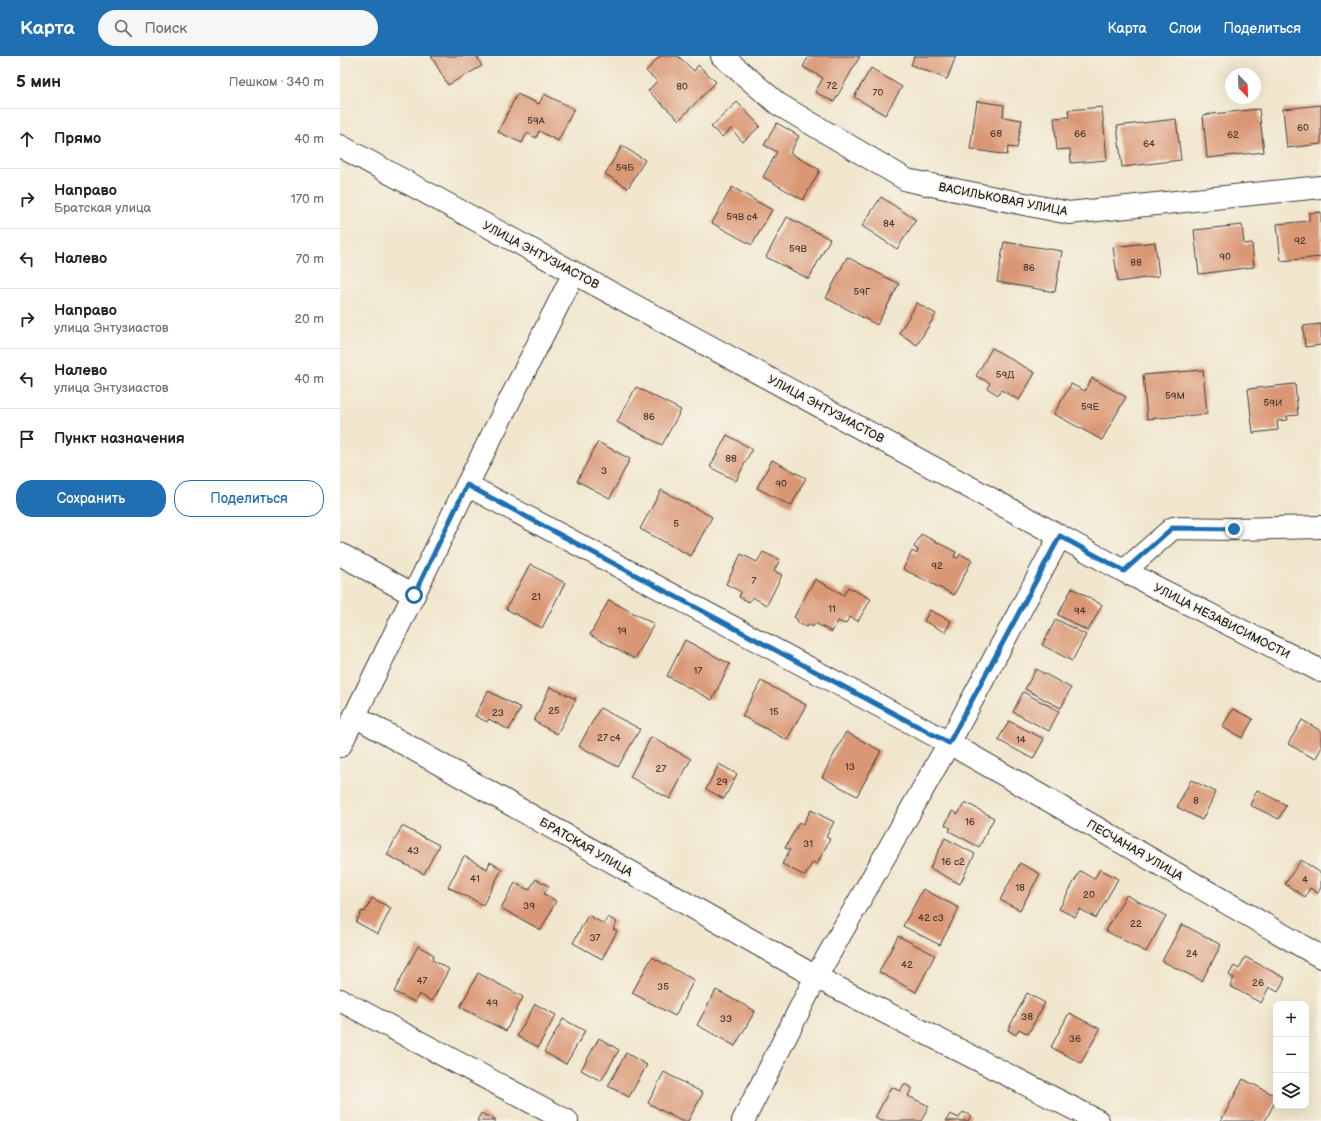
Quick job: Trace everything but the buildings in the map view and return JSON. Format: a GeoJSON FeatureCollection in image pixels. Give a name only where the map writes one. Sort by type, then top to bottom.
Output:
{"type":"FeatureCollection","features":[{"type":"Feature","properties":{"kind":"street","name":"ВАСИЛЬКОВАЯ УЛИЦА"},"geometry":{"type":"LineString","coordinates":[[722,56],[778,104],[907,180],[1069,213],[1321,187]]}},
{"type":"Feature","properties":{"kind":"street","name":"УЛИЦА ЭНТУЗИАСТОВ"},"geometry":{"type":"LineString","coordinates":[[340,146],[1124,571]]}},
{"type":"Feature","properties":{"kind":"street"},"geometry":{"type":"LineString","coordinates":[[340,746],[467,485],[574,273]]}},
{"type":"Feature","properties":{"kind":"street"},"geometry":{"type":"LineString","coordinates":[[467,485],[949,743]]}},
{"type":"Feature","properties":{"kind":"street"},"geometry":{"type":"LineString","coordinates":[[1124,571],[1172,528],[1234,529],[1321,527]]}},
{"type":"Feature","properties":{"kind":"street"},"geometry":{"type":"LineString","coordinates":[[743,1121],[816,977],[949,743],[1060,536]]}},
{"type":"Feature","properties":{"kind":"street"},"geometry":{"type":"LineString","coordinates":[[340,554],[414,595]]}},
{"type":"Feature","properties":{"kind":"street","name":"УЛИЦА НЕЗАВИСИМОСТИ"},"geometry":{"type":"LineString","coordinates":[[1124,571],[1321,671]]}},
{"type":"Feature","properties":{"kind":"street","name":"БРАТСКАЯ УЛИЦА"},"geometry":{"type":"LineString","coordinates":[[355,716],[816,977]]}},
{"type":"Feature","properties":{"kind":"street","name":"ПЕСЧАНАЯ УЛИЦА"},"geometry":{"type":"LineString","coordinates":[[949,743],[1321,957]]}},
{"type":"Feature","properties":{"kind":"street"},"geometry":{"type":"LineString","coordinates":[[816,977],[1098,1121]]}},
{"type":"Feature","properties":{"kind":"street"},"geometry":{"type":"LineString","coordinates":[[340,1000],[567,1121]]}},
{"type":"Feature","properties":{"kind":"route"},"geometry":{"type":"LineString","coordinates":[[414,595],[467,485],[949,743],[1060,536],[1124,571],[1172,528],[1234,529]]}}]}
